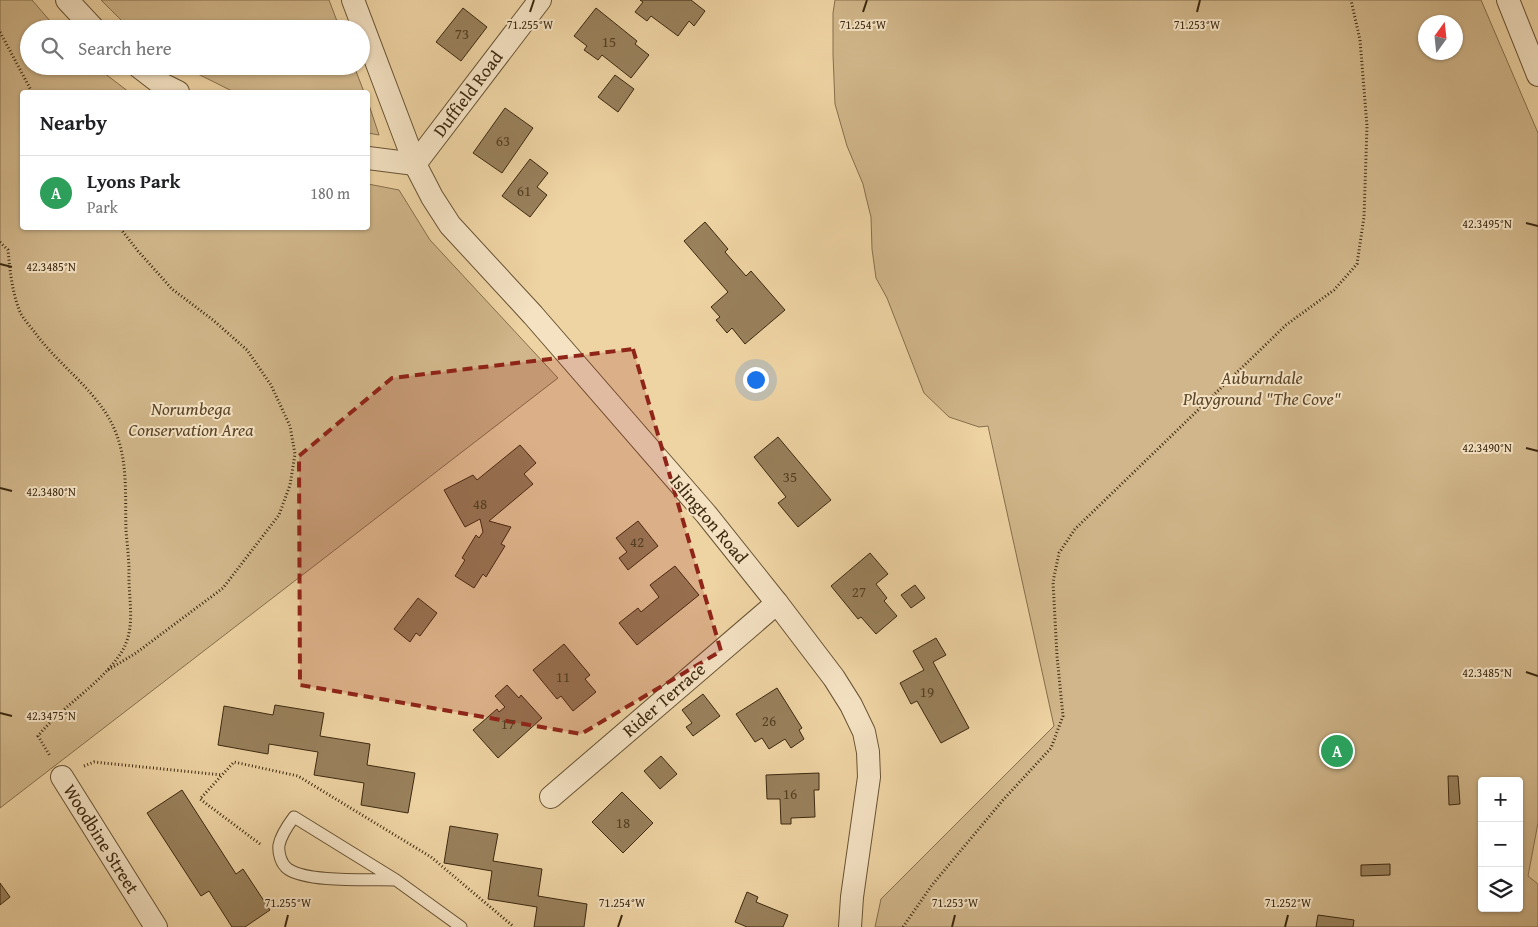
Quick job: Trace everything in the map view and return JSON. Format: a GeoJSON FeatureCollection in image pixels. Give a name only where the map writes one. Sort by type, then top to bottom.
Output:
{"type":"FeatureCollection","features":[{"type":"Feature","properties":{"kind":"street"},"geometry":{"type":"LineString","coordinates":[[67,0],[86,20]]}},
{"type":"Feature","properties":{"kind":"street","name":"Islington Road"},"geometry":{"type":"LineString","coordinates":[[353,0],[361,20]]}},
{"type":"Feature","properties":{"kind":"street","name":"Duffield Road"},"geometry":{"type":"LineString","coordinates":[[415,164],[540,0]]}},
{"type":"Feature","properties":{"kind":"street"},"geometry":{"type":"LineString","coordinates":[[1508,0],[1538,75]]}},
{"type":"Feature","properties":{"kind":"street","name":"Islington Road"},"geometry":{"type":"LineString","coordinates":[[370,45],[415,164],[432,197],[450,225],[534,315],[706,514],[834,678],[851,705],[864,732],[868,752],[869,777],[852,897],[850,927]]}},
{"type":"Feature","properties":{"kind":"street"},"geometry":{"type":"LineString","coordinates":[[150,75],[174,90]]}},
{"type":"Feature","properties":{"kind":"street"},"geometry":{"type":"LineString","coordinates":[[370,158],[415,164]]}},
{"type":"Feature","properties":{"kind":"street","name":"Rider Terrace"},"geometry":{"type":"LineString","coordinates":[[552,797],[777,604]]}},
{"type":"Feature","properties":{"kind":"street","name":"Woodbine Street"},"geometry":{"type":"LineString","coordinates":[[62,777],[156,927]]}},
{"type":"Feature","properties":{"kind":"lane"},"geometry":{"type":"LineString","coordinates":[[396,880],[324,878],[298,873],[288,868],[282,862],[279,843],[294,817],[396,880],[461,927]]}},
{"type":"Feature","properties":{"kind":"path"},"geometry":{"type":"LineString","coordinates":[[903,927],[932,885],[1003,800],[1051,748],[1063,716],[1057,656],[1053,582],[1060,553],[1075,529],[1286,325],[1334,290],[1357,264],[1364,217],[1366,126],[1360,40],[1351,0]]}},
{"type":"Feature","properties":{"kind":"path"},"geometry":{"type":"LineString","coordinates":[[0,32],[20,70]]}},
{"type":"Feature","properties":{"kind":"path"},"geometry":{"type":"LineString","coordinates":[[23,75],[31,90]]}},
{"type":"Feature","properties":{"kind":"path"},"geometry":{"type":"LineString","coordinates":[[105,672],[136,653],[223,588],[279,515],[290,485],[295,454],[290,426],[271,385],[247,350],[213,320],[172,289],[122,230]]}},
{"type":"Feature","properties":{"kind":"path"},"geometry":{"type":"LineString","coordinates":[[0,242],[8,250],[10,280],[21,314],[47,349],[102,406],[116,432],[122,453],[127,501],[128,586],[132,615],[122,652],[99,679],[48,724],[38,736],[62,777],[94,762],[222,775]]}},
{"type":"Feature","properties":{"kind":"highlighted area"},"geometry":{"type":"Polygon","coordinates":[[[633,349],[721,651],[581,734],[300,685],[299,456],[392,378],[633,349]]]}},
{"type":"Feature","properties":{"kind":"green space","name":"Norumbega Conservation Area"},"geometry":{"type":"Polygon","coordinates":[[[0,0],[32,0],[49,20],[20,20],[20,75],[107,75],[126,90],[20,90],[20,230],[370,230],[370,184],[399,190],[430,240],[558,378],[0,808],[0,0]]]}},
{"type":"Feature","properties":{"kind":"green space"},"geometry":{"type":"Polygon","coordinates":[[[101,0],[329,0],[337,20],[121,20],[101,0]]]}},
{"type":"Feature","properties":{"kind":"green space","name":"Auburndale Playground \"The Cove\""},"geometry":{"type":"Polygon","coordinates":[[[835,0],[1481,0],[1538,133],[1538,823],[1528,876],[1538,884],[1538,927],[875,927],[881,899],[1054,726],[988,426],[979,427],[949,417],[924,393],[887,298],[876,278],[872,249],[871,217],[863,184],[847,146],[835,104],[833,13],[835,0]]]}},
{"type":"Feature","properties":{"kind":"green space"},"geometry":{"type":"Polygon","coordinates":[[[200,75],[357,75],[363,90],[230,90],[200,75]]]}},
{"type":"Feature","properties":{"kind":"green space"},"geometry":{"type":"Polygon","coordinates":[[[370,108],[379,135],[370,133],[370,108]]]}},
{"type":"Feature","properties":{"kind":"building"},"geometry":{"type":"Polygon","coordinates":[[[640,0],[691,0],[705,11],[694,26],[689,21],[678,36],[651,16],[647,21],[635,12],[643,2],[640,0]]]}},
{"type":"Feature","properties":{"kind":"building"},"geometry":{"type":"Polygon","coordinates":[[[463,8],[487,27],[461,61],[436,42],[463,8]]]}},
{"type":"Feature","properties":{"kind":"building"},"geometry":{"type":"Polygon","coordinates":[[[596,8],[637,41],[635,44],[649,55],[631,78],[602,55],[598,60],[584,50],[587,46],[574,36],[596,8]]]}},
{"type":"Feature","properties":{"kind":"building"},"geometry":{"type":"Polygon","coordinates":[[[615,75],[634,89],[618,112],[598,97],[615,75]]]}},
{"type":"Feature","properties":{"kind":"building"},"geometry":{"type":"Polygon","coordinates":[[[505,108],[533,128],[502,173],[473,153],[505,108]]]}},
{"type":"Feature","properties":{"kind":"building"},"geometry":{"type":"Polygon","coordinates":[[[530,159],[548,173],[537,187],[547,195],[530,217],[502,196],[530,159]]]}},
{"type":"Feature","properties":{"kind":"building"},"geometry":{"type":"Polygon","coordinates":[[[705,222],[728,249],[725,252],[746,276],[751,271],[785,310],[745,344],[732,328],[727,333],[716,320],[720,317],[711,307],[728,292],[684,241],[705,222]]]}},
{"type":"Feature","properties":{"kind":"building"},"geometry":{"type":"Polygon","coordinates":[[[778,437],[831,500],[798,527],[778,503],[786,497],[754,457],[778,437]]]}},
{"type":"Feature","properties":{"kind":"building"},"geometry":{"type":"Polygon","coordinates":[[[520,445],[536,463],[524,474],[533,484],[489,521],[511,527],[501,544],[505,546],[486,577],[483,574],[474,588],[455,576],[465,560],[462,558],[476,535],[479,538],[483,532],[480,519],[465,527],[444,490],[473,475],[477,480],[520,445]]]}},
{"type":"Feature","properties":{"kind":"building"},"geometry":{"type":"Polygon","coordinates":[[[638,521],[658,546],[628,570],[619,558],[627,552],[616,538],[638,521]]]}},
{"type":"Feature","properties":{"kind":"building"},"geometry":{"type":"Polygon","coordinates":[[[870,553],[888,574],[876,584],[887,598],[884,601],[897,616],[876,634],[861,617],[858,619],[831,586],[870,553]]]}},
{"type":"Feature","properties":{"kind":"building"},"geometry":{"type":"Polygon","coordinates":[[[675,566],[699,595],[637,645],[619,623],[638,608],[641,612],[659,597],[650,585],[675,566]]]}},
{"type":"Feature","properties":{"kind":"building"},"geometry":{"type":"Polygon","coordinates":[[[915,585],[925,598],[911,608],[901,595],[915,585]]]}},
{"type":"Feature","properties":{"kind":"building"},"geometry":{"type":"Polygon","coordinates":[[[418,598],[437,613],[420,636],[416,633],[410,642],[394,629],[418,598]]]}},
{"type":"Feature","properties":{"kind":"building"},"geometry":{"type":"Polygon","coordinates":[[[936,638],[946,655],[933,662],[969,728],[941,743],[917,701],[911,704],[900,683],[924,670],[913,651],[936,638]]]}},
{"type":"Feature","properties":{"kind":"building"},"geometry":{"type":"Polygon","coordinates":[[[564,644],[590,675],[585,679],[596,692],[573,711],[561,696],[557,699],[533,670],[564,644]]]}},
{"type":"Feature","properties":{"kind":"building"},"geometry":{"type":"Polygon","coordinates":[[[507,685],[519,698],[521,695],[542,718],[498,758],[473,730],[497,709],[499,712],[505,707],[495,696],[507,685]]]}},
{"type":"Feature","properties":{"kind":"building"},"geometry":{"type":"Polygon","coordinates":[[[777,688],[802,728],[799,730],[804,739],[791,748],[785,739],[769,749],[762,738],[755,742],[736,714],[777,688]]]}},
{"type":"Feature","properties":{"kind":"building"},"geometry":{"type":"Polygon","coordinates":[[[703,694],[720,716],[693,736],[686,727],[692,723],[682,710],[703,694]]]}},
{"type":"Feature","properties":{"kind":"building"},"geometry":{"type":"Polygon","coordinates":[[[275,705],[324,713],[320,736],[370,744],[367,765],[415,773],[408,813],[361,805],[364,783],[314,775],[318,752],[269,744],[268,754],[218,745],[224,706],[273,715],[275,705]]]}},
{"type":"Feature","properties":{"kind":"building"},"geometry":{"type":"Polygon","coordinates":[[[661,756],[677,774],[660,789],[644,771],[661,756]]]}},
{"type":"Feature","properties":{"kind":"building"},"geometry":{"type":"Polygon","coordinates":[[[819,773],[819,790],[814,790],[815,817],[791,818],[791,824],[781,824],[780,799],[767,799],[766,775],[819,773]]]}},
{"type":"Feature","properties":{"kind":"building"},"geometry":{"type":"Polygon","coordinates":[[[1448,776],[1458,776],[1460,804],[1449,805],[1448,776]]]}},
{"type":"Feature","properties":{"kind":"building"},"geometry":{"type":"Polygon","coordinates":[[[182,790],[236,874],[243,869],[270,910],[245,927],[232,927],[209,891],[201,896],[147,813],[182,790]]]}},
{"type":"Feature","properties":{"kind":"building"},"geometry":{"type":"Polygon","coordinates":[[[622,792],[653,823],[623,853],[592,822],[622,792]]]}},
{"type":"Feature","properties":{"kind":"building"},"geometry":{"type":"Polygon","coordinates":[[[450,826],[498,834],[493,861],[542,869],[538,896],[587,904],[584,927],[534,927],[537,907],[488,899],[492,871],[444,863],[450,826]]]}},
{"type":"Feature","properties":{"kind":"building"},"geometry":{"type":"Polygon","coordinates":[[[1390,864],[1390,875],[1361,876],[1361,865],[1390,864]]]}},
{"type":"Feature","properties":{"kind":"building"},"geometry":{"type":"Polygon","coordinates":[[[0,883],[10,897],[0,905],[0,883]]]}},
{"type":"Feature","properties":{"kind":"building"},"geometry":{"type":"Polygon","coordinates":[[[747,892],[758,897],[756,902],[788,915],[783,927],[747,927],[735,922],[747,892]]]}},
{"type":"Feature","properties":{"kind":"building"},"geometry":{"type":"Polygon","coordinates":[[[1318,915],[1354,920],[1353,927],[1316,927],[1318,915]]]}},
{"type":"Feature","properties":{"kind":"place","name":"Lyons Park"},"geometry":{"type":"Point","coordinates":[1337,751]}}]}
